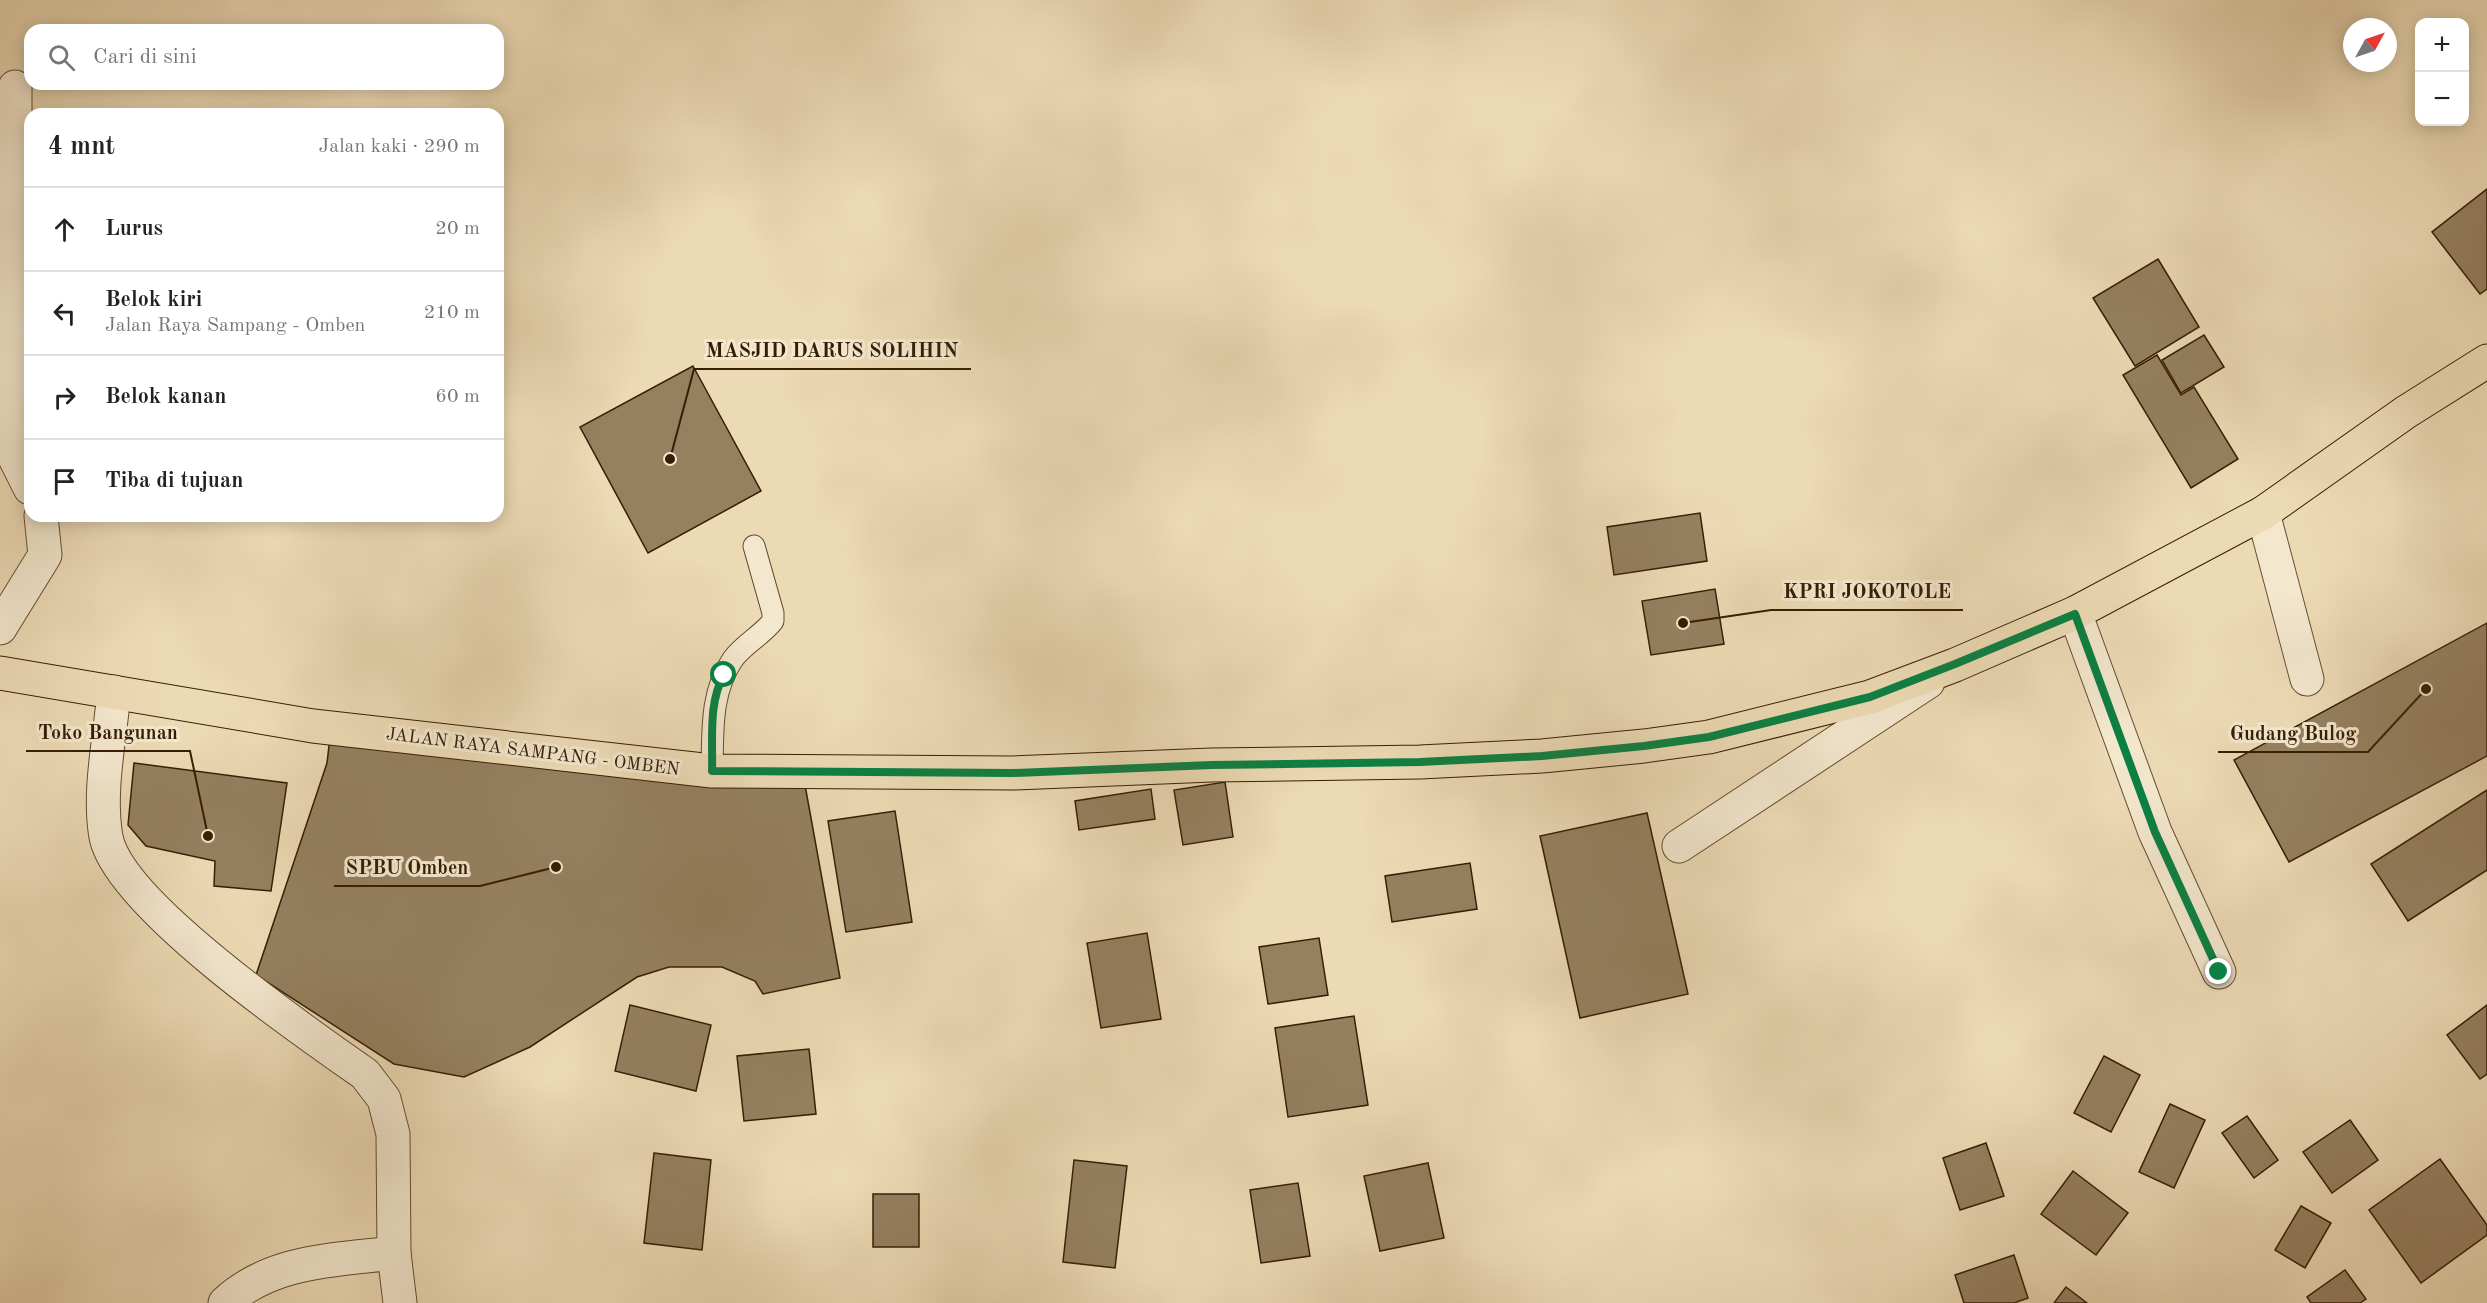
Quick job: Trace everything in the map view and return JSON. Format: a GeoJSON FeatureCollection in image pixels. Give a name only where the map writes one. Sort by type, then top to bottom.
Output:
{"type":"FeatureCollection","features":[{"type":"Feature","properties":{"kind":"main road","name":"JALAN RAYA SAMPANG - OMBEN"},"geometry":{"type":"LineString","coordinates":[[0,674],[313,726],[712,771],[1013,773],[1212,765],[1420,762],[1542,756],[1709,737],[1870,697],[2075,614],[2263,513],[2406,412],[2487,361]]}},
{"type":"Feature","properties":{"kind":"street"},"geometry":{"type":"LineString","coordinates":[[15,87],[10,427],[15,458],[24,476]]}},
{"type":"Feature","properties":{"kind":"street"},"geometry":{"type":"LineString","coordinates":[[2263,513],[2307,679]]}},
{"type":"Feature","properties":{"kind":"street"},"geometry":{"type":"LineString","coordinates":[[0,628],[45,555],[42,522]]}},
{"type":"Feature","properties":{"kind":"street"},"geometry":{"type":"LineString","coordinates":[[2075,614],[2155,832],[2219,972]]}},
{"type":"Feature","properties":{"kind":"street"},"geometry":{"type":"LineString","coordinates":[[1679,846],[1955,664]]}},
{"type":"Feature","properties":{"kind":"street"},"geometry":{"type":"LineString","coordinates":[[114,692],[103,808],[107,839],[115,862],[141,895],[210,959],[365,1074],[384,1100],[393,1134],[394,1253],[400,1303]]}},
{"type":"Feature","properties":{"kind":"street"},"geometry":{"type":"LineString","coordinates":[[225,1303],[236,1293],[274,1271],[303,1264],[394,1253]]}},
{"type":"Feature","properties":{"kind":"lane"},"geometry":{"type":"LineString","coordinates":[[712,771],[713,721],[719,683],[733,659],[772,621],[773,613],[754,546]]}},
{"type":"Feature","properties":{"kind":"building"},"geometry":{"type":"Polygon","coordinates":[[[2487,189],[2487,289],[2480,294],[2432,232],[2487,189]]]}},
{"type":"Feature","properties":{"kind":"building"},"geometry":{"type":"Polygon","coordinates":[[[2158,259],[2199,327],[2135,366],[2093,298],[2158,259]]]}},
{"type":"Feature","properties":{"kind":"building"},"geometry":{"type":"Polygon","coordinates":[[[2204,335],[2224,367],[2181,393],[2162,360],[2204,335]]]}},
{"type":"Feature","properties":{"kind":"building"},"geometry":{"type":"Polygon","coordinates":[[[2157,355],[2181,395],[2194,387],[2238,459],[2191,488],[2123,375],[2157,355]]]}},
{"type":"Feature","properties":{"kind":"building"},"geometry":{"type":"Polygon","coordinates":[[[693,366],[761,491],[648,553],[580,427],[693,366]]]}},
{"type":"Feature","properties":{"kind":"building"},"geometry":{"type":"Polygon","coordinates":[[[1700,513],[1707,561],[1614,575],[1607,527],[1700,513]]]}},
{"type":"Feature","properties":{"kind":"building"},"geometry":{"type":"Polygon","coordinates":[[[1715,589],[1724,644],[1651,655],[1642,601],[1715,589]]]}},
{"type":"Feature","properties":{"kind":"building"},"geometry":{"type":"Polygon","coordinates":[[[2487,623],[2487,756],[2289,862],[2234,760],[2487,623]]]}},
{"type":"Feature","properties":{"kind":"building"},"geometry":{"type":"Polygon","coordinates":[[[330,737],[805,785],[840,978],[763,994],[755,981],[722,967],[669,967],[637,977],[530,1047],[464,1077],[394,1064],[256,975],[327,763],[330,737]]]}},
{"type":"Feature","properties":{"kind":"building"},"geometry":{"type":"Polygon","coordinates":[[[134,763],[287,783],[271,891],[214,886],[215,861],[146,846],[128,825],[134,763]]]}},
{"type":"Feature","properties":{"kind":"building"},"geometry":{"type":"Polygon","coordinates":[[[1225,782],[1233,837],[1183,845],[1174,790],[1225,782]]]}},
{"type":"Feature","properties":{"kind":"building"},"geometry":{"type":"Polygon","coordinates":[[[1151,789],[1155,819],[1079,830],[1075,801],[1151,789]]]}},
{"type":"Feature","properties":{"kind":"building"},"geometry":{"type":"Polygon","coordinates":[[[2487,790],[2487,870],[2408,921],[2371,864],[2487,790]]]}},
{"type":"Feature","properties":{"kind":"building"},"geometry":{"type":"Polygon","coordinates":[[[895,811],[912,922],[846,932],[828,821],[895,811]]]}},
{"type":"Feature","properties":{"kind":"building"},"geometry":{"type":"Polygon","coordinates":[[[1647,813],[1688,994],[1580,1018],[1540,836],[1647,813]]]}},
{"type":"Feature","properties":{"kind":"building"},"geometry":{"type":"Polygon","coordinates":[[[1470,863],[1477,909],[1392,922],[1385,876],[1470,863]]]}},
{"type":"Feature","properties":{"kind":"building"},"geometry":{"type":"Polygon","coordinates":[[[1147,933],[1161,1019],[1101,1028],[1087,943],[1147,933]]]}},
{"type":"Feature","properties":{"kind":"building"},"geometry":{"type":"Polygon","coordinates":[[[1319,938],[1328,995],[1268,1004],[1259,947],[1319,938]]]}},
{"type":"Feature","properties":{"kind":"building"},"geometry":{"type":"Polygon","coordinates":[[[630,1005],[711,1025],[696,1091],[615,1071],[630,1005]]]}},
{"type":"Feature","properties":{"kind":"building"},"geometry":{"type":"Polygon","coordinates":[[[2487,1005],[2487,1074],[2480,1079],[2447,1035],[2487,1005]]]}},
{"type":"Feature","properties":{"kind":"building"},"geometry":{"type":"Polygon","coordinates":[[[1354,1016],[1368,1105],[1288,1117],[1275,1028],[1354,1016]]]}},
{"type":"Feature","properties":{"kind":"building"},"geometry":{"type":"Polygon","coordinates":[[[809,1049],[816,1114],[744,1121],[737,1056],[809,1049]]]}},
{"type":"Feature","properties":{"kind":"building"},"geometry":{"type":"Polygon","coordinates":[[[2104,1056],[2140,1075],[2111,1132],[2074,1113],[2104,1056]]]}},
{"type":"Feature","properties":{"kind":"building"},"geometry":{"type":"Polygon","coordinates":[[[2170,1104],[2205,1120],[2174,1188],[2139,1172],[2170,1104]]]}},
{"type":"Feature","properties":{"kind":"building"},"geometry":{"type":"Polygon","coordinates":[[[2247,1116],[2278,1160],[2254,1178],[2222,1133],[2247,1116]]]}},
{"type":"Feature","properties":{"kind":"building"},"geometry":{"type":"Polygon","coordinates":[[[2350,1120],[2378,1160],[2332,1193],[2303,1152],[2350,1120]]]}},
{"type":"Feature","properties":{"kind":"building"},"geometry":{"type":"Polygon","coordinates":[[[1986,1143],[2004,1196],[1960,1210],[1943,1158],[1986,1143]]]}},
{"type":"Feature","properties":{"kind":"building"},"geometry":{"type":"Polygon","coordinates":[[[654,1153],[711,1160],[702,1250],[644,1243],[654,1153]]]}},
{"type":"Feature","properties":{"kind":"building"},"geometry":{"type":"Polygon","coordinates":[[[2440,1159],[2487,1225],[2487,1235],[2421,1283],[2369,1210],[2440,1159]]]}},
{"type":"Feature","properties":{"kind":"building"},"geometry":{"type":"Polygon","coordinates":[[[1074,1160],[1127,1166],[1115,1268],[1063,1262],[1074,1160]]]}},
{"type":"Feature","properties":{"kind":"building"},"geometry":{"type":"Polygon","coordinates":[[[1428,1163],[1444,1238],[1380,1251],[1364,1176],[1428,1163]]]}},
{"type":"Feature","properties":{"kind":"building"},"geometry":{"type":"Polygon","coordinates":[[[2073,1171],[2128,1213],[2096,1255],[2041,1214],[2073,1171]]]}},
{"type":"Feature","properties":{"kind":"building"},"geometry":{"type":"Polygon","coordinates":[[[1298,1183],[1310,1256],[1261,1263],[1250,1190],[1298,1183]]]}},
{"type":"Feature","properties":{"kind":"building"},"geometry":{"type":"Polygon","coordinates":[[[873,1194],[919,1194],[919,1247],[873,1247],[873,1194]]]}},
{"type":"Feature","properties":{"kind":"building"},"geometry":{"type":"Polygon","coordinates":[[[2301,1206],[2331,1223],[2305,1268],[2275,1250],[2301,1206]]]}},
{"type":"Feature","properties":{"kind":"building"},"geometry":{"type":"Polygon","coordinates":[[[2014,1255],[2028,1298],[2014,1303],[1964,1303],[1955,1275],[2014,1255]]]}},
{"type":"Feature","properties":{"kind":"building"},"geometry":{"type":"Polygon","coordinates":[[[2345,1270],[2366,1299],[2360,1303],[2311,1303],[2307,1297],[2345,1270]]]}},
{"type":"Feature","properties":{"kind":"building"},"geometry":{"type":"Polygon","coordinates":[[[2066,1287],[2087,1303],[2054,1303],[2066,1287]]]}},
{"type":"Feature","properties":{"kind":"place","name":"MASJID DARUS SOLIHIN"},"geometry":{"type":"Point","coordinates":[670,459]}},
{"type":"Feature","properties":{"kind":"place","name":"KPRI JOKOTOLE"},"geometry":{"type":"Point","coordinates":[1683,623]}},
{"type":"Feature","properties":{"kind":"place","name":"Gudang Bulog"},"geometry":{"type":"Point","coordinates":[2426,689]}},
{"type":"Feature","properties":{"kind":"place","name":"Toko Bangunan"},"geometry":{"type":"Point","coordinates":[208,836]}},
{"type":"Feature","properties":{"kind":"place","name":"SPBU Omben"},"geometry":{"type":"Point","coordinates":[556,867]}},
{"type":"Feature","properties":{"kind":"route"},"geometry":{"type":"LineString","coordinates":[[724,675],[719,683],[713,721],[712,771],[1013,773],[1212,765],[1420,762],[1542,756],[1644,746],[1709,737],[1787,720],[1870,697],[2075,614],[2155,832],[2219,972]]}}]}
